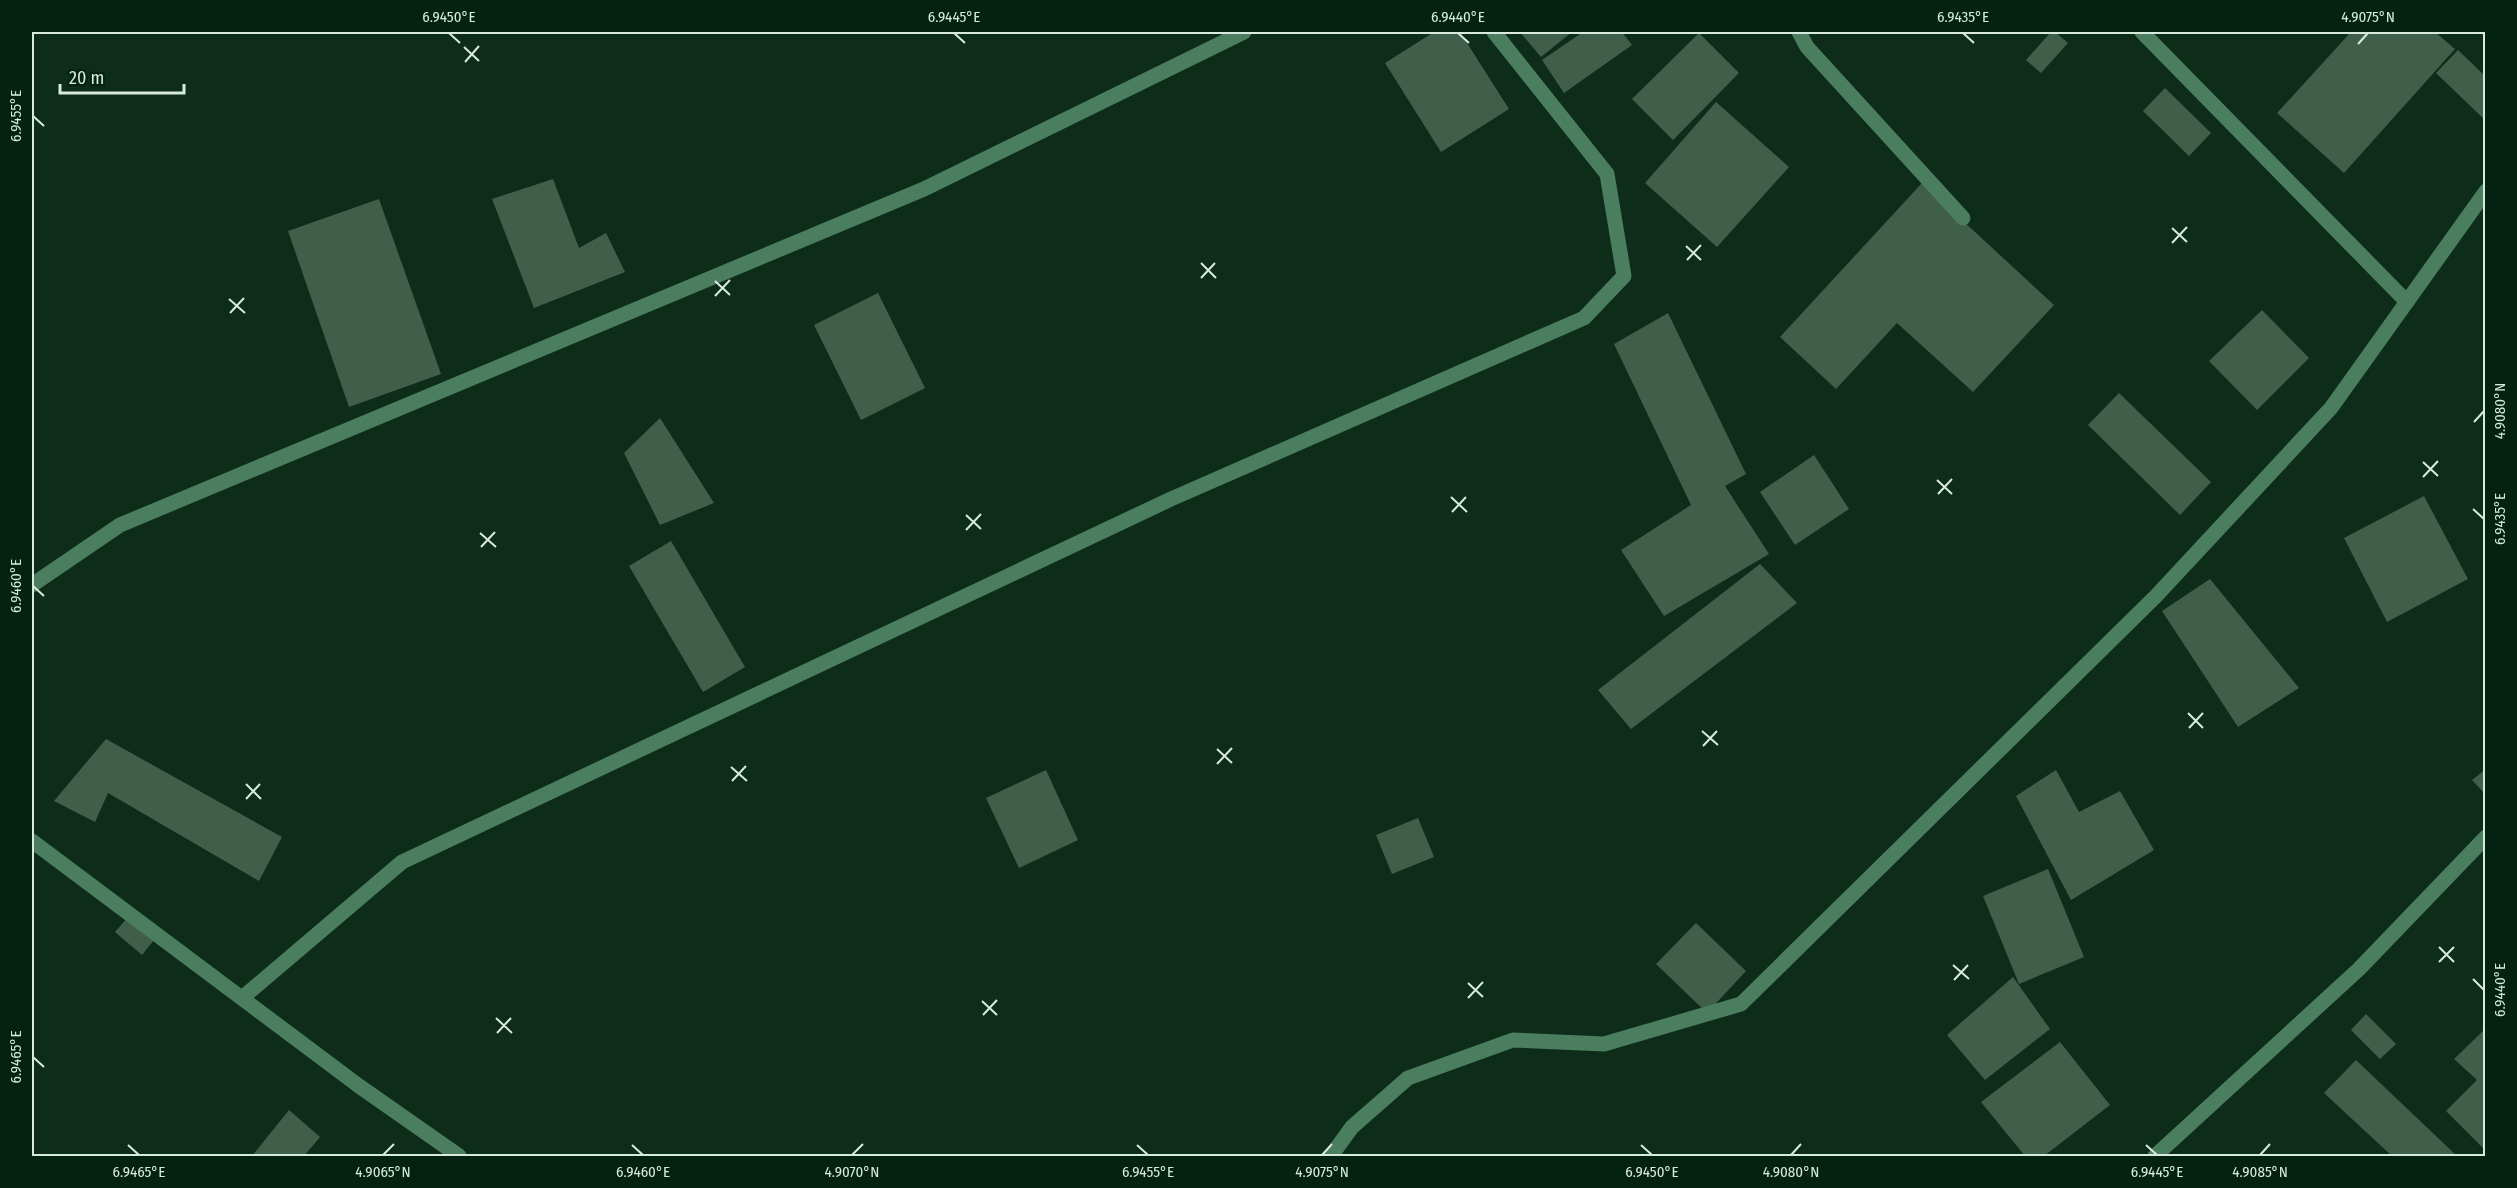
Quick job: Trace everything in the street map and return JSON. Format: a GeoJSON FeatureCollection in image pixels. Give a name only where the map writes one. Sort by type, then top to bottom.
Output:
{"type":"FeatureCollection","features":[{"type":"Feature","properties":{"kind":"street"},"geometry":{"type":"LineString","coordinates":[[32,585],[120,525],[924,189],[1244,32]]}},
{"type":"Feature","properties":{"kind":"street"},"geometry":{"type":"LineString","coordinates":[[242,998],[402,862],[1171,499],[1584,318],[1624,276],[1607,174],[1494,32]]}},
{"type":"Feature","properties":{"kind":"street"},"geometry":{"type":"LineString","coordinates":[[1799,32],[1807,47],[1964,218]]}},
{"type":"Feature","properties":{"kind":"street"},"geometry":{"type":"LineString","coordinates":[[2142,32],[2407,302]]}},
{"type":"Feature","properties":{"kind":"street"},"geometry":{"type":"LineString","coordinates":[[1331,1156],[1352,1127],[1408,1078],[1514,1040],[1604,1044],[1741,1004],[2157,596],[2331,408],[2486,191]]}},
{"type":"Feature","properties":{"kind":"street"},"geometry":{"type":"LineString","coordinates":[[2155,1156],[2359,969],[2486,837]]}},
{"type":"Feature","properties":{"kind":"street"},"geometry":{"type":"LineString","coordinates":[[32,841],[459,1156]]}},
{"type":"Feature","properties":{"kind":"building"},"geometry":{"type":"Polygon","coordinates":[[[1434,32],[1460,32],[1509,109],[1441,152],[1385,63],[1434,32]]]}},
{"type":"Feature","properties":{"kind":"building"},"geometry":{"type":"Polygon","coordinates":[[[1520,32],[1572,32],[1541,57],[1520,32]]]}},
{"type":"Feature","properties":{"kind":"building"},"geometry":{"type":"Polygon","coordinates":[[[1583,32],[1622,32],[1632,45],[1564,93],[1542,60],[1583,32]]]}},
{"type":"Feature","properties":{"kind":"building"},"geometry":{"type":"Polygon","coordinates":[[[2051,32],[2055,32],[2068,43],[2041,73],[2026,60],[2051,32]]]}},
{"type":"Feature","properties":{"kind":"building"},"geometry":{"type":"Polygon","coordinates":[[[2351,32],[2435,32],[2455,49],[2344,173],[2277,113],[2351,32]]]}},
{"type":"Feature","properties":{"kind":"building"},"geometry":{"type":"Polygon","coordinates":[[[1699,33],[1739,73],[1673,140],[1632,99],[1699,33]]]}},
{"type":"Feature","properties":{"kind":"building"},"geometry":{"type":"Polygon","coordinates":[[[2458,50],[2486,77],[2486,121],[2436,73],[2458,50]]]}},
{"type":"Feature","properties":{"kind":"building"},"geometry":{"type":"Polygon","coordinates":[[[2165,88],[2211,133],[2189,156],[2143,111],[2165,88]]]}},
{"type":"Feature","properties":{"kind":"building"},"geometry":{"type":"Polygon","coordinates":[[[1716,102],[1789,167],[1717,247],[1645,183],[1716,102]]]}},
{"type":"Feature","properties":{"kind":"building"},"geometry":{"type":"Polygon","coordinates":[[[553,179],[579,248],[606,233],[625,272],[534,308],[492,199],[553,179]]]}},
{"type":"Feature","properties":{"kind":"building"},"geometry":{"type":"Polygon","coordinates":[[[1922,183],[2054,305],[1973,392],[1897,323],[1836,389],[1780,337],[1922,183]]]}},
{"type":"Feature","properties":{"kind":"building"},"geometry":{"type":"Polygon","coordinates":[[[379,199],[441,374],[349,407],[288,231],[379,199]]]}},
{"type":"Feature","properties":{"kind":"building"},"geometry":{"type":"Polygon","coordinates":[[[878,293],[925,388],[861,420],[814,325],[878,293]]]}},
{"type":"Feature","properties":{"kind":"building"},"geometry":{"type":"Polygon","coordinates":[[[2262,310],[2309,358],[2257,410],[2209,361],[2262,310]]]}},
{"type":"Feature","properties":{"kind":"building"},"geometry":{"type":"Polygon","coordinates":[[[1668,313],[1746,474],[1725,486],[1769,554],[1664,616],[1621,550],[1691,505],[1614,344],[1668,313]]]}},
{"type":"Feature","properties":{"kind":"building"},"geometry":{"type":"Polygon","coordinates":[[[2119,393],[2211,482],[2180,515],[2088,425],[2119,393]]]}},
{"type":"Feature","properties":{"kind":"building"},"geometry":{"type":"Polygon","coordinates":[[[660,418],[714,503],[660,525],[624,453],[660,418]]]}},
{"type":"Feature","properties":{"kind":"building"},"geometry":{"type":"Polygon","coordinates":[[[1814,455],[1849,509],[1795,545],[1760,492],[1814,455]]]}},
{"type":"Feature","properties":{"kind":"building"},"geometry":{"type":"Polygon","coordinates":[[[2424,496],[2468,579],[2387,622],[2344,538],[2424,496]]]}},
{"type":"Feature","properties":{"kind":"building"},"geometry":{"type":"Polygon","coordinates":[[[671,541],[745,667],[703,692],[629,566],[671,541]]]}},
{"type":"Feature","properties":{"kind":"building"},"geometry":{"type":"Polygon","coordinates":[[[1760,564],[1797,603],[1631,729],[1598,690],[1760,564]]]}},
{"type":"Feature","properties":{"kind":"building"},"geometry":{"type":"Polygon","coordinates":[[[2210,579],[2299,688],[2238,727],[2162,611],[2210,579]]]}},
{"type":"Feature","properties":{"kind":"building"},"geometry":{"type":"Polygon","coordinates":[[[106,739],[282,837],[259,881],[108,793],[95,822],[54,801],[106,739]]]}},
{"type":"Feature","properties":{"kind":"building"},"geometry":{"type":"Polygon","coordinates":[[[2486,769],[2486,795],[2472,780],[2486,769]]]}},
{"type":"Feature","properties":{"kind":"building"},"geometry":{"type":"Polygon","coordinates":[[[1046,770],[1078,840],[1019,868],[986,798],[1046,770]]]}},
{"type":"Feature","properties":{"kind":"building"},"geometry":{"type":"Polygon","coordinates":[[[2056,770],[2079,812],[2120,791],[2154,850],[2071,900],[2016,796],[2056,770]]]}},
{"type":"Feature","properties":{"kind":"building"},"geometry":{"type":"Polygon","coordinates":[[[1418,818],[1434,857],[1392,874],[1376,835],[1418,818]]]}},
{"type":"Feature","properties":{"kind":"building"},"geometry":{"type":"Polygon","coordinates":[[[2048,869],[2084,957],[2019,984],[1983,896],[2048,869]]]}},
{"type":"Feature","properties":{"kind":"building"},"geometry":{"type":"Polygon","coordinates":[[[128,917],[154,940],[142,955],[115,932],[128,917]]]}},
{"type":"Feature","properties":{"kind":"building"},"geometry":{"type":"Polygon","coordinates":[[[1696,923],[1746,971],[1707,1013],[1656,964],[1696,923]]]}},
{"type":"Feature","properties":{"kind":"building"},"geometry":{"type":"Polygon","coordinates":[[[2013,977],[2050,1029],[1985,1080],[1947,1035],[2013,977]]]}},
{"type":"Feature","properties":{"kind":"building"},"geometry":{"type":"Polygon","coordinates":[[[2366,1014],[2396,1044],[2380,1059],[2351,1030],[2366,1014]]]}},
{"type":"Feature","properties":{"kind":"building"},"geometry":{"type":"Polygon","coordinates":[[[2486,1028],[2486,1151],[2446,1111],[2477,1080],[2454,1059],[2486,1028]]]}},
{"type":"Feature","properties":{"kind":"building"},"geometry":{"type":"Polygon","coordinates":[[[2060,1042],[2110,1105],[2044,1156],[2025,1156],[1981,1102],[2060,1042]]]}},
{"type":"Feature","properties":{"kind":"building"},"geometry":{"type":"Polygon","coordinates":[[[2356,1060],[2457,1156],[2392,1156],[2324,1093],[2356,1060]]]}},
{"type":"Feature","properties":{"kind":"building"},"geometry":{"type":"Polygon","coordinates":[[[289,1110],[320,1137],[304,1156],[252,1156],[289,1110]]]}}]}
